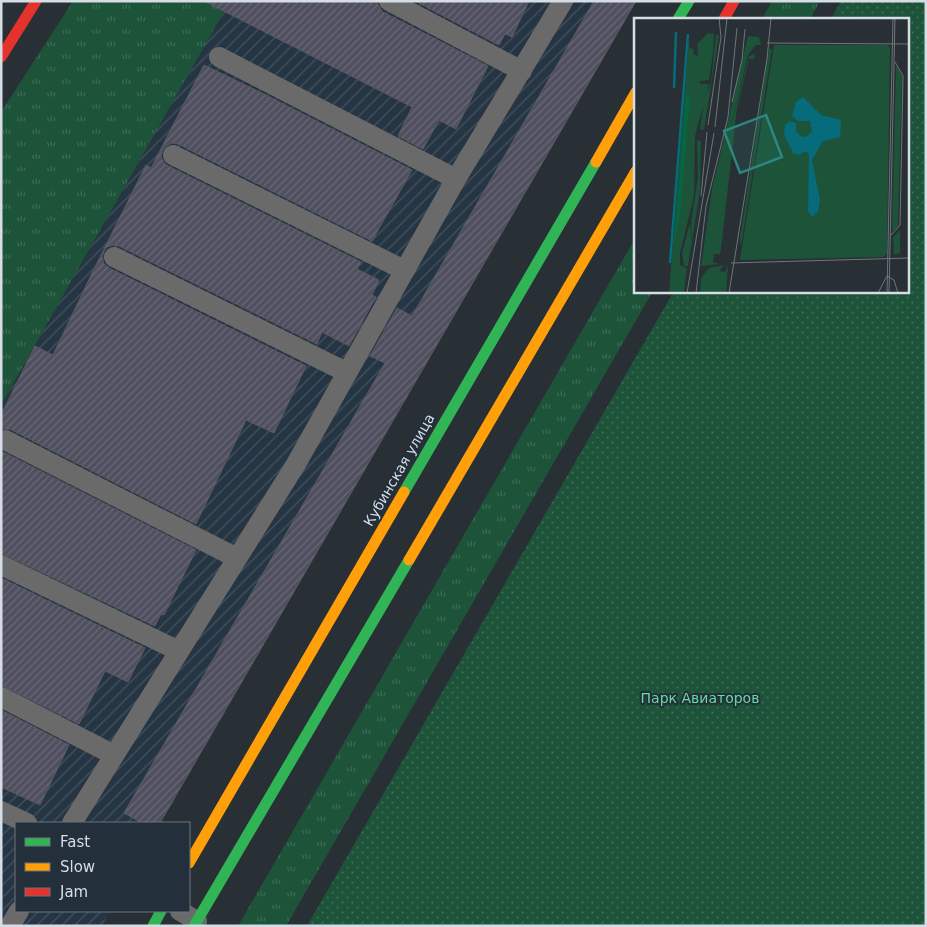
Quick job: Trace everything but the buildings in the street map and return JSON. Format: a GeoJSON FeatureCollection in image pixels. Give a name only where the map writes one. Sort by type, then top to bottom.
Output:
{"type":"FeatureCollection","features":[{"type":"Feature","properties":{"kind":"main road"},"geometry":{"type":"LineString","coordinates":[[1,57],[36,1]]}},
{"type":"Feature","properties":{"kind":"main road"},"geometry":{"type":"LineString","coordinates":[[679,18],[689,1]]}},
{"type":"Feature","properties":{"kind":"main road"},"geometry":{"type":"LineString","coordinates":[[725,18],[734,1]]}},
{"type":"Feature","properties":{"kind":"main road","name":"Кубинская улица"},"geometry":{"type":"LineString","coordinates":[[190,861],[634,95]]}},
{"type":"Feature","properties":{"kind":"main road"},"geometry":{"type":"LineString","coordinates":[[190,919],[634,174]]}},
{"type":"Feature","properties":{"kind":"main road"},"geometry":{"type":"LineString","coordinates":[[153,926],[160,912]]}},
{"type":"Feature","properties":{"kind":"lane"},"geometry":{"type":"LineString","coordinates":[[389,1],[522,71]]}},
{"type":"Feature","properties":{"kind":"lane"},"geometry":{"type":"LineString","coordinates":[[73,822],[296,464],[456,179],[563,1]]}},
{"type":"Feature","properties":{"kind":"lane"},"geometry":{"type":"LineString","coordinates":[[219,57],[456,179]]}},
{"type":"Feature","properties":{"kind":"lane"},"geometry":{"type":"LineString","coordinates":[[173,155],[404,270]]}},
{"type":"Feature","properties":{"kind":"lane"},"geometry":{"type":"LineString","coordinates":[[114,257],[346,372]]}},
{"type":"Feature","properties":{"kind":"lane"},"geometry":{"type":"LineString","coordinates":[[5,440],[237,558]]}},
{"type":"Feature","properties":{"kind":"lane"},"geometry":{"type":"LineString","coordinates":[[1,565],[180,651]]}},
{"type":"Feature","properties":{"kind":"lane"},"geometry":{"type":"LineString","coordinates":[[1,696],[114,755]]}},
{"type":"Feature","properties":{"kind":"lane"},"geometry":{"type":"LineString","coordinates":[[1,811],[24,822]]}},
{"type":"Feature","properties":{"kind":"lane"},"geometry":{"type":"LineString","coordinates":[[10,926],[18,912]]}},
{"type":"Feature","properties":{"kind":"shaded area"},"geometry":{"type":"Polygon","coordinates":[[[230,1],[635,1],[162,822],[15,822],[15,912],[109,912],[102,926],[1,926],[1,405],[230,1]]]}},
{"type":"Feature","properties":{"kind":"green space"},"geometry":{"type":"Polygon","coordinates":[[[73,1],[230,1],[1,405],[1,112],[73,1]]]}},
{"type":"Feature","properties":{"kind":"green space"},"geometry":{"type":"Polygon","coordinates":[[[772,1],[820,1],[811,18],[763,18],[772,1]]]}},
{"type":"Feature","properties":{"kind":"green space","name":"Парк Авиаторов"},"geometry":{"type":"Polygon","coordinates":[[[841,1],[926,1],[926,926],[307,926],[673,292],[910,292],[910,18],[832,18],[841,1]]]}},
{"type":"Feature","properties":{"kind":"green space"},"geometry":{"type":"Polygon","coordinates":[[[634,240],[634,292],[652,292],[286,926],[238,926],[634,240]]]}},
{"type":"Feature","properties":{"kind":"traffic: fast"},"geometry":{"type":"LineString","coordinates":[[679,18],[689,1]]}},
{"type":"Feature","properties":{"kind":"traffic: fast"},"geometry":{"type":"LineString","coordinates":[[404,492],[596,162]]}},
{"type":"Feature","properties":{"kind":"traffic: fast"},"geometry":{"type":"LineString","coordinates":[[194,926],[409,560]]}},
{"type":"Feature","properties":{"kind":"traffic: fast"},"geometry":{"type":"LineString","coordinates":[[153,926],[160,912]]}},
{"type":"Feature","properties":{"kind":"traffic: slow"},"geometry":{"type":"LineString","coordinates":[[596,162],[634,96]]}},
{"type":"Feature","properties":{"kind":"traffic: slow"},"geometry":{"type":"LineString","coordinates":[[409,560],[634,174]]}},
{"type":"Feature","properties":{"kind":"traffic: slow"},"geometry":{"type":"LineString","coordinates":[[190,861],[404,492]]}},
{"type":"Feature","properties":{"kind":"traffic: jam"},"geometry":{"type":"LineString","coordinates":[[1,57],[36,1]]}},
{"type":"Feature","properties":{"kind":"traffic: jam"},"geometry":{"type":"LineString","coordinates":[[725,18],[734,1]]}}]}
